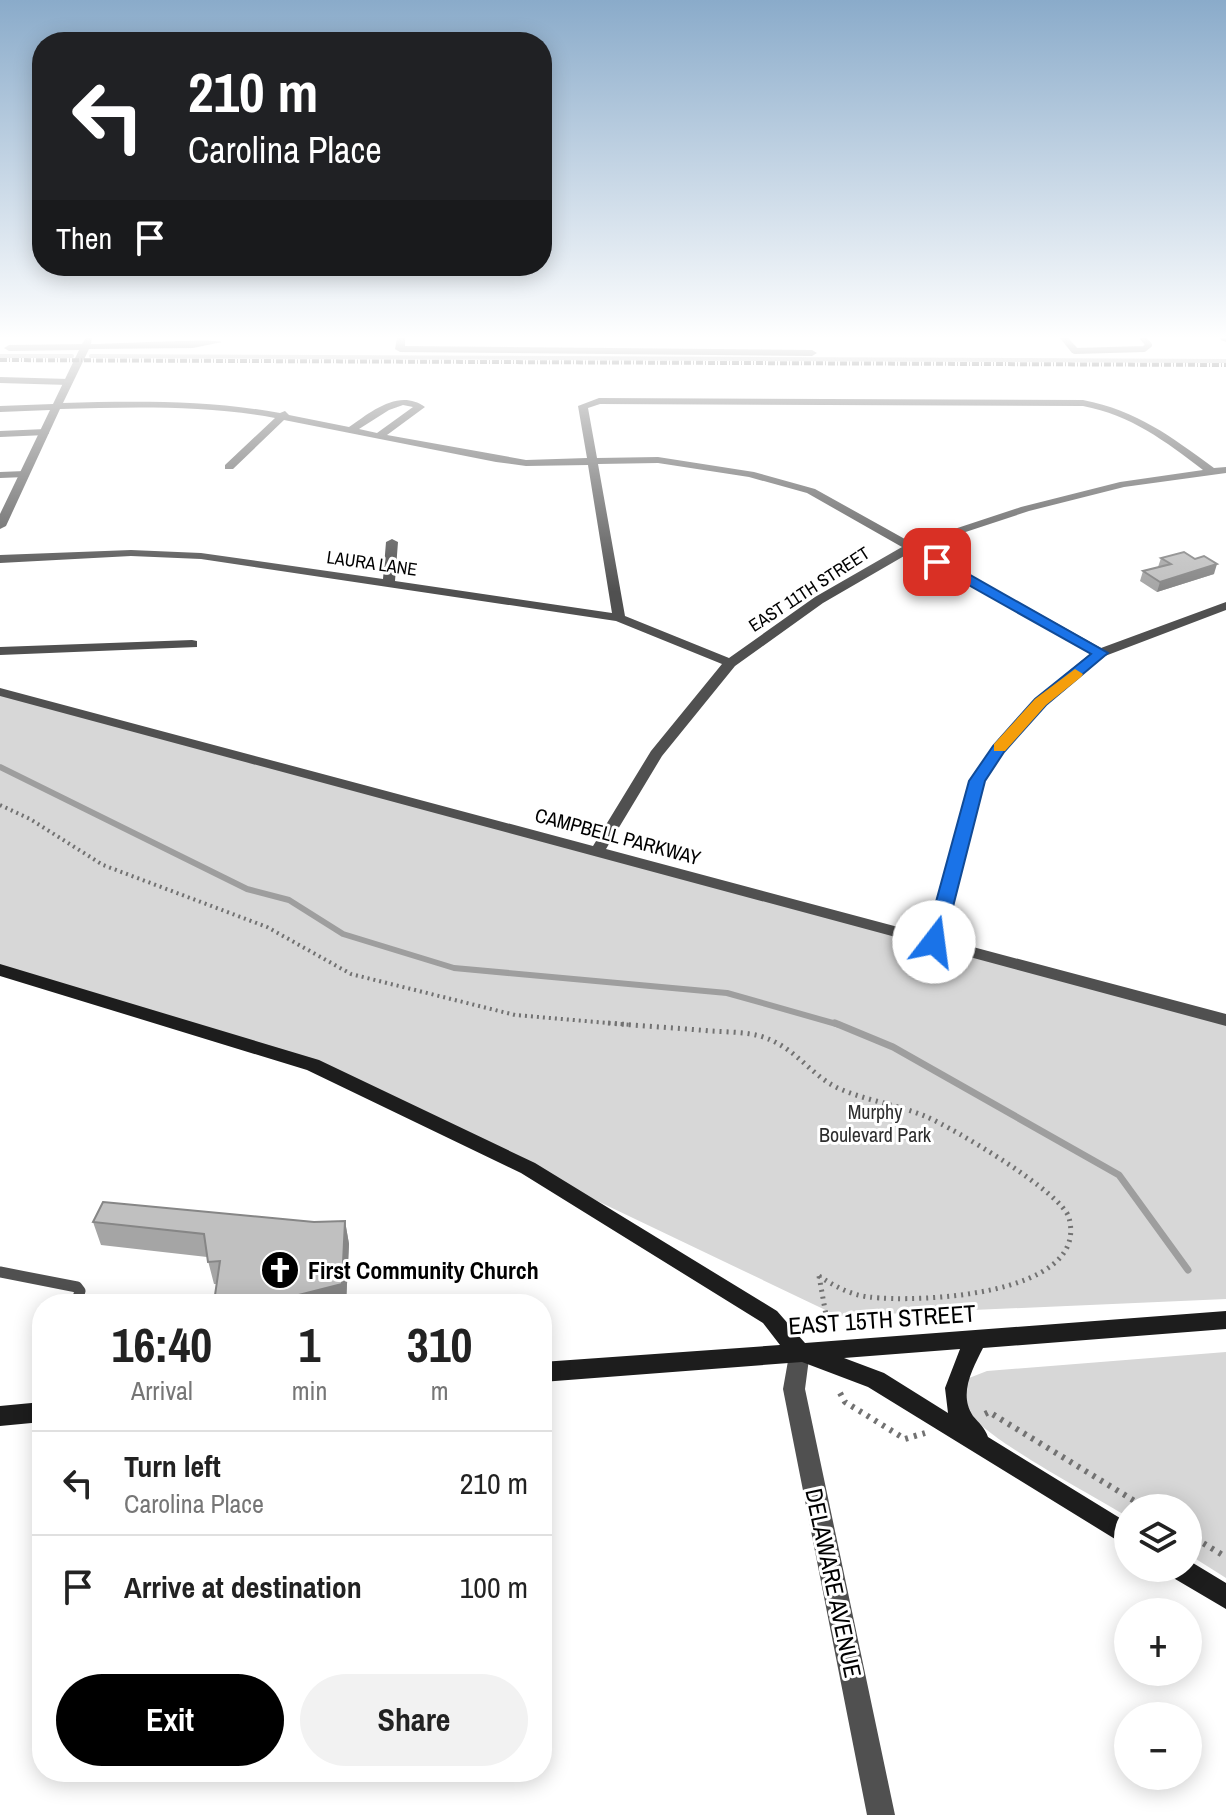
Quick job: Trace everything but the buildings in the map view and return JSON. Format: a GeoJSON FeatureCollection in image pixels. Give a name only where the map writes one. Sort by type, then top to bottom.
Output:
{"type":"FeatureCollection","features":[{"type":"Feature","properties":{"kind":"street"},"geometry":{"type":"LineString","coordinates":[[0,526],[50,423]]}},
{"type":"Feature","properties":{"kind":"street"},"geometry":{"type":"LineString","coordinates":[[229,467],[276,423]]}},
{"type":"Feature","properties":{"kind":"street"},"geometry":{"type":"LineString","coordinates":[[324,423],[496,459],[526,463],[658,460],[750,474],[811,491],[1100,653]]}},
{"type":"Feature","properties":{"kind":"street"},"geometry":{"type":"LineString","coordinates":[[353,429],[363,423]]}},
{"type":"Feature","properties":{"kind":"street"},"geometry":{"type":"LineString","coordinates":[[380,435],[398,423]]}},
{"type":"Feature","properties":{"kind":"street"},"geometry":{"type":"LineString","coordinates":[[586,423],[619,618]]}},
{"type":"Feature","properties":{"kind":"street"},"geometry":{"type":"LineString","coordinates":[[1147,423],[1211,471]]}},
{"type":"Feature","properties":{"kind":"street","name":"EAST 11TH STREET"},"geometry":{"type":"LineString","coordinates":[[597,851],[656,754],[730,663],[819,600],[910,547],[1025,509],[1124,484],[1226,470]]}},
{"type":"Feature","properties":{"kind":"street"},"geometry":{"type":"LineString","coordinates":[[389,583],[392,542]]}},
{"type":"Feature","properties":{"kind":"street","name":"LAURA LANE"},"geometry":{"type":"LineString","coordinates":[[0,559],[170,553],[389,583],[619,618],[730,663]]}},
{"type":"Feature","properties":{"kind":"street"},"geometry":{"type":"LineString","coordinates":[[934,942],[977,781],[998,749],[1040,702],[1100,653],[1226,606]]}},
{"type":"Feature","properties":{"kind":"street"},"geometry":{"type":"LineString","coordinates":[[0,651],[192,644]]}},
{"type":"Feature","properties":{"kind":"street","name":"CAMPBELL PARKWAY"},"geometry":{"type":"LineString","coordinates":[[0,692],[1226,1020]]}},
{"type":"Feature","properties":{"kind":"street"},"geometry":{"type":"LineString","coordinates":[[0,970],[313,1065],[528,1168],[770,1317],[799,1351],[876,1380],[1114,1527]]}},
{"type":"Feature","properties":{"kind":"street","name":"EAST 15TH STREET"},"geometry":{"type":"LineString","coordinates":[[552,1371],[1226,1320]]}},
{"type":"Feature","properties":{"kind":"street"},"geometry":{"type":"LineString","coordinates":[[977,1338],[953,1391],[966,1425],[995,1454]]}},
{"type":"Feature","properties":{"kind":"street","name":"DELAWARE AVENUE"},"geometry":{"type":"LineString","coordinates":[[799,1351],[794,1389],[881,1815]]}},
{"type":"Feature","properties":{"kind":"street"},"geometry":{"type":"LineString","coordinates":[[0,1416],[32,1410]]}},
{"type":"Feature","properties":{"kind":"street"},"geometry":{"type":"LineString","coordinates":[[1202,1582],[1226,1597]]}},
{"type":"Feature","properties":{"kind":"lane"},"geometry":{"type":"LineString","coordinates":[[0,434],[46,432]]}},
{"type":"Feature","properties":{"kind":"lane"},"geometry":{"type":"LineString","coordinates":[[0,475],[25,474]]}},
{"type":"Feature","properties":{"kind":"lane"},"geometry":{"type":"LineString","coordinates":[[0,1272],[77,1287],[79,1294]]}},
{"type":"Feature","properties":{"kind":"path"},"geometry":{"type":"LineString","coordinates":[[0,805],[30,819],[103,865],[267,927],[351,974],[515,1015],[757,1035],[790,1048],[837,1088],[925,1116],[959,1132],[1055,1198],[1069,1216],[1070,1242],[1053,1267],[1021,1284],[931,1296],[868,1297],[836,1287],[819,1276],[826,1315]]}},
{"type":"Feature","properties":{"kind":"path"},"geometry":{"type":"LineString","coordinates":[[840,1393],[845,1402],[905,1439],[928,1432]]}},
{"type":"Feature","properties":{"kind":"path"},"geometry":{"type":"LineString","coordinates":[[975,1417],[989,1412],[1123,1494]]}},
{"type":"Feature","properties":{"kind":"path"},"geometry":{"type":"LineString","coordinates":[[1202,1542],[1226,1557]]}},
{"type":"Feature","properties":{"kind":"green space","name":"Murphy Boulevard Park"},"geometry":{"type":"Polygon","coordinates":[[[0,692],[1226,1020],[1226,1299],[838,1316],[313,1065],[0,970],[0,692]]]}},
{"type":"Feature","properties":{"kind":"green space"},"geometry":{"type":"Polygon","coordinates":[[[1226,1352],[1226,1578],[1202,1563],[1202,1494],[1114,1494],[1114,1509],[1044,1468],[981,1425],[971,1414],[966,1400],[966,1386],[969,1378],[987,1371],[1226,1352]]]}},
{"type":"Feature","properties":{"kind":"waterway"},"geometry":{"type":"LineString","coordinates":[[0,767],[247,889],[289,900],[343,934],[454,968],[727,993],[839,1025]]}},
{"type":"Feature","properties":{"kind":"waterway"},"geometry":{"type":"LineString","coordinates":[[835,1023],[839,1025]]}},
{"type":"Feature","properties":{"kind":"waterway"},"geometry":{"type":"LineString","coordinates":[[839,1025],[893,1047],[1119,1175],[1188,1270]]}},
{"type":"Feature","properties":{"kind":"slow traffic"},"geometry":{"type":"LineString","coordinates":[[999,748],[1040,702],[1075,674]]}},
{"type":"Feature","properties":{"kind":"place","name":"First Community Church"},"geometry":{"type":"Point","coordinates":[280,1270]}},
{"type":"Feature","properties":{"kind":"route"},"geometry":{"type":"LineString","coordinates":[[934,942],[977,781],[998,749],[1040,702],[1100,653],[937,562]]}}]}
